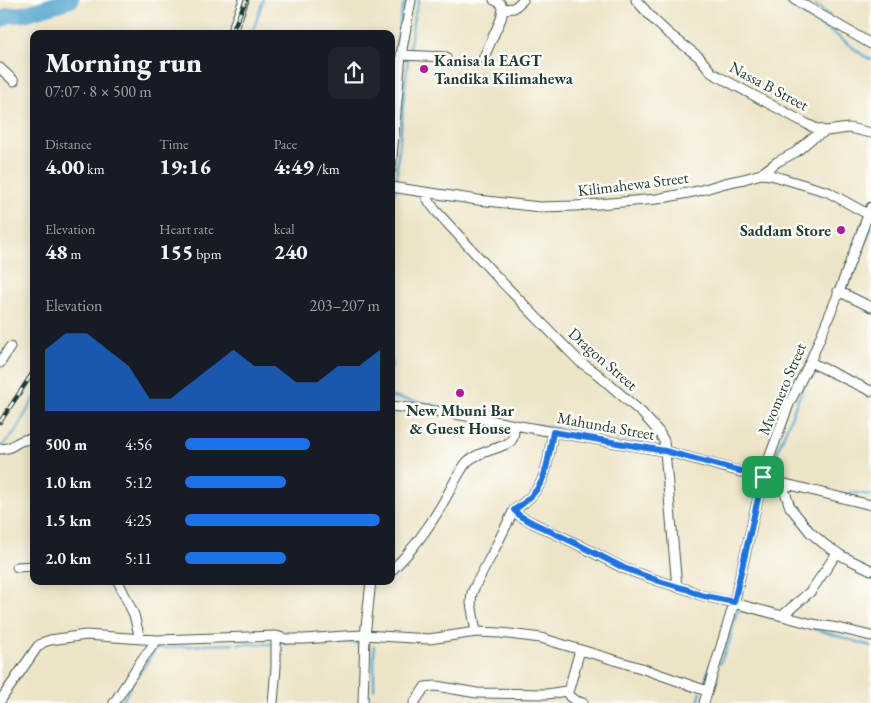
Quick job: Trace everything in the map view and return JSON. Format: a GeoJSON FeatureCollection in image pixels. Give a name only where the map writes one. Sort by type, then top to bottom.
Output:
{"type":"FeatureCollection","features":[{"type":"Feature","properties":{"kind":"street"},"geometry":{"type":"LineString","coordinates":[[233,30],[244,0]]}},
{"type":"Feature","properties":{"kind":"street"},"geometry":{"type":"LineString","coordinates":[[395,123],[401,55],[411,0]]}},
{"type":"Feature","properties":{"kind":"street"},"geometry":{"type":"LineString","coordinates":[[483,59],[501,20],[502,5],[494,0]]}},
{"type":"Feature","properties":{"kind":"street"},"geometry":{"type":"LineString","coordinates":[[503,9],[514,8],[524,0]]}},
{"type":"Feature","properties":{"kind":"street","name":"Nassa B Street"},"geometry":{"type":"LineString","coordinates":[[636,0],[668,33],[700,56],[712,73],[807,124],[826,130]]}},
{"type":"Feature","properties":{"kind":"street"},"geometry":{"type":"LineString","coordinates":[[795,0],[871,44]]}},
{"type":"Feature","properties":{"kind":"street"},"geometry":{"type":"LineString","coordinates":[[401,55],[446,57]]}},
{"type":"Feature","properties":{"kind":"street"},"geometry":{"type":"LineString","coordinates":[[0,68],[14,81]]}},
{"type":"Feature","properties":{"kind":"street"},"geometry":{"type":"LineString","coordinates":[[761,174],[826,130],[849,128],[871,134]]}},
{"type":"Feature","properties":{"kind":"street","name":"Kilimahewa Street"},"geometry":{"type":"LineString","coordinates":[[395,188],[540,207],[576,206],[657,199],[698,192],[761,174],[771,175],[828,192],[870,213]]}},
{"type":"Feature","properties":{"kind":"street","name":"Dragon Street"},"geometry":{"type":"LineString","coordinates":[[424,192],[436,211],[580,362],[602,378],[642,413],[659,432],[664,441],[677,587]]}},
{"type":"Feature","properties":{"kind":"street","name":"Mvomero Street"},"geometry":{"type":"LineString","coordinates":[[704,703],[734,602],[763,477],[789,404],[810,362],[870,213]]}},
{"type":"Feature","properties":{"kind":"street"},"geometry":{"type":"LineString","coordinates":[[838,291],[871,307]]}},
{"type":"Feature","properties":{"kind":"street"},"geometry":{"type":"LineString","coordinates":[[0,363],[10,347]]}},
{"type":"Feature","properties":{"kind":"street"},"geometry":{"type":"LineString","coordinates":[[810,362],[871,391]]}},
{"type":"Feature","properties":{"kind":"street","name":"Mahunda Street"},"geometry":{"type":"LineString","coordinates":[[395,406],[450,413],[665,451],[871,505]]}},
{"type":"Feature","properties":{"kind":"street"},"geometry":{"type":"LineString","coordinates":[[395,567],[424,533],[467,462],[510,442],[514,435],[513,425]]}},
{"type":"Feature","properties":{"kind":"street"},"geometry":{"type":"LineString","coordinates":[[476,632],[471,603],[472,593],[514,510],[521,506],[540,487],[546,472],[553,432]]}},
{"type":"Feature","properties":{"kind":"street"},"geometry":{"type":"LineString","coordinates":[[0,449],[8,449],[23,439],[30,440]]}},
{"type":"Feature","properties":{"kind":"street"},"geometry":{"type":"LineString","coordinates":[[782,482],[790,508],[810,532],[837,553],[871,570]]}},
{"type":"Feature","properties":{"kind":"street"},"geometry":{"type":"LineString","coordinates":[[514,510],[520,516],[533,523],[624,568],[659,581],[700,595],[734,602],[812,624],[871,636]]}},
{"type":"Feature","properties":{"kind":"street"},"geometry":{"type":"LineString","coordinates":[[782,616],[811,591],[837,553]]}},
{"type":"Feature","properties":{"kind":"street"},"geometry":{"type":"LineString","coordinates":[[17,567],[30,566]]}},
{"type":"Feature","properties":{"kind":"street"},"geometry":{"type":"LineString","coordinates":[[120,585],[134,615],[140,639]]}},
{"type":"Feature","properties":{"kind":"street"},"geometry":{"type":"LineString","coordinates":[[363,703],[365,636],[372,585]]}},
{"type":"Feature","properties":{"kind":"street"},"geometry":{"type":"LineString","coordinates":[[0,701],[4,690],[38,646],[50,640],[86,635],[157,640],[276,636],[287,639],[365,636],[429,639],[476,632],[500,633],[541,638],[641,668],[707,691]]}},
{"type":"Feature","properties":{"kind":"street"},"geometry":{"type":"LineString","coordinates":[[273,703],[276,636]]}},
{"type":"Feature","properties":{"kind":"street"},"geometry":{"type":"LineString","coordinates":[[114,703],[157,640]]}},
{"type":"Feature","properties":{"kind":"street"},"geometry":{"type":"LineString","coordinates":[[566,692],[569,688],[580,650]]}},
{"type":"Feature","properties":{"kind":"street"},"geometry":{"type":"LineString","coordinates":[[414,703],[425,687],[436,686],[477,693],[547,694],[566,692]]}},
{"type":"Feature","properties":{"kind":"street"},"geometry":{"type":"LineString","coordinates":[[566,692],[570,698],[584,703]]}},
{"type":"Feature","properties":{"kind":"waterway"},"geometry":{"type":"LineString","coordinates":[[0,20],[9,15],[24,14],[71,0]]}},
{"type":"Feature","properties":{"kind":"waterway"},"geometry":{"type":"LineString","coordinates":[[253,30],[263,0]]}},
{"type":"Feature","properties":{"kind":"waterway"},"geometry":{"type":"LineString","coordinates":[[395,57],[402,10],[406,0]]}},
{"type":"Feature","properties":{"kind":"waterway"},"geometry":{"type":"LineString","coordinates":[[409,52],[414,17],[419,0]]}},
{"type":"Feature","properties":{"kind":"waterway"},"geometry":{"type":"LineString","coordinates":[[782,0],[871,59]]}},
{"type":"Feature","properties":{"kind":"waterway"},"geometry":{"type":"LineString","coordinates":[[816,6],[830,15]]}},
{"type":"Feature","properties":{"kind":"waterway"},"geometry":{"type":"LineString","coordinates":[[395,192],[397,188],[397,167],[408,58]]}},
{"type":"Feature","properties":{"kind":"waterway"},"geometry":{"type":"LineString","coordinates":[[844,292],[871,227]]}},
{"type":"Feature","properties":{"kind":"waterway"},"geometry":{"type":"LineString","coordinates":[[769,472],[806,380]]}},
{"type":"Feature","properties":{"kind":"waterway"},"geometry":{"type":"LineString","coordinates":[[395,398],[487,416]]}},
{"type":"Feature","properties":{"kind":"waterway"},"geometry":{"type":"LineString","coordinates":[[1,447],[16,431],[30,405]]}},
{"type":"Feature","properties":{"kind":"waterway"},"geometry":{"type":"LineString","coordinates":[[537,425],[559,429]]}},
{"type":"Feature","properties":{"kind":"waterway"},"geometry":{"type":"LineString","coordinates":[[598,435],[647,444]]}},
{"type":"Feature","properties":{"kind":"waterway"},"geometry":{"type":"LineString","coordinates":[[706,458],[761,471]]}},
{"type":"Feature","properties":{"kind":"waterway"},"geometry":{"type":"LineString","coordinates":[[767,473],[795,482]]}},
{"type":"Feature","properties":{"kind":"waterway"},"geometry":{"type":"LineString","coordinates":[[741,599],[767,482],[781,493]]}},
{"type":"Feature","properties":{"kind":"waterway"},"geometry":{"type":"LineString","coordinates":[[844,494],[850,495],[850,492],[871,495]]}},
{"type":"Feature","properties":{"kind":"waterway"},"geometry":{"type":"LineString","coordinates":[[798,506],[812,528]]}},
{"type":"Feature","properties":{"kind":"waterway"},"geometry":{"type":"LineString","coordinates":[[365,597],[366,585]]}},
{"type":"Feature","properties":{"kind":"waterway"},"geometry":{"type":"LineString","coordinates":[[720,663],[729,643],[737,611],[748,611]]}},
{"type":"Feature","properties":{"kind":"waterway"},"geometry":{"type":"LineString","coordinates":[[765,616],[803,626]]}},
{"type":"Feature","properties":{"kind":"waterway"},"geometry":{"type":"LineString","coordinates":[[811,628],[871,646]]}},
{"type":"Feature","properties":{"kind":"waterway"},"geometry":{"type":"LineString","coordinates":[[336,641],[362,644]]}},
{"type":"Feature","properties":{"kind":"waterway"},"geometry":{"type":"LineString","coordinates":[[279,644],[291,643]]}},
{"type":"Feature","properties":{"kind":"waterway"},"geometry":{"type":"LineString","coordinates":[[122,703],[133,681],[148,662],[155,649],[233,644]]}},
{"type":"Feature","properties":{"kind":"waterway"},"geometry":{"type":"LineString","coordinates":[[238,644],[274,644]]}},
{"type":"Feature","properties":{"kind":"waterway"},"geometry":{"type":"LineString","coordinates":[[374,646],[374,689]]}},
{"type":"Feature","properties":{"kind":"waterway"},"geometry":{"type":"LineString","coordinates":[[703,686],[711,664]]}},
{"type":"Feature","properties":{"kind":"waterway"},"geometry":{"type":"LineString","coordinates":[[698,703],[701,692]]}},
{"type":"Feature","properties":{"kind":"waterway"},"geometry":{"type":"LineString","coordinates":[[373,703],[374,698]]}},
{"type":"Feature","properties":{"kind":"railway"},"geometry":{"type":"LineString","coordinates":[[233,30],[246,0]]}},
{"type":"Feature","properties":{"kind":"railway"},"geometry":{"type":"LineString","coordinates":[[0,422],[30,377]]}},
{"type":"Feature","properties":{"kind":"place","name":"Kanisa la EAGT Tandika Kilimahewa"},"geometry":{"type":"Point","coordinates":[424,69]}},
{"type":"Feature","properties":{"kind":"place","name":"Saddam Store"},"geometry":{"type":"Point","coordinates":[841,230]}},
{"type":"Feature","properties":{"kind":"place","name":"New Mbuni Bar & Guest House"},"geometry":{"type":"Point","coordinates":[460,393]}},
{"type":"Feature","properties":{"kind":"route"},"geometry":{"type":"LineString","coordinates":[[553,432],[665,451],[763,477],[734,602],[700,595],[624,568],[533,523],[520,516],[514,510],[521,506],[540,487],[546,472],[553,432]]}}]}
